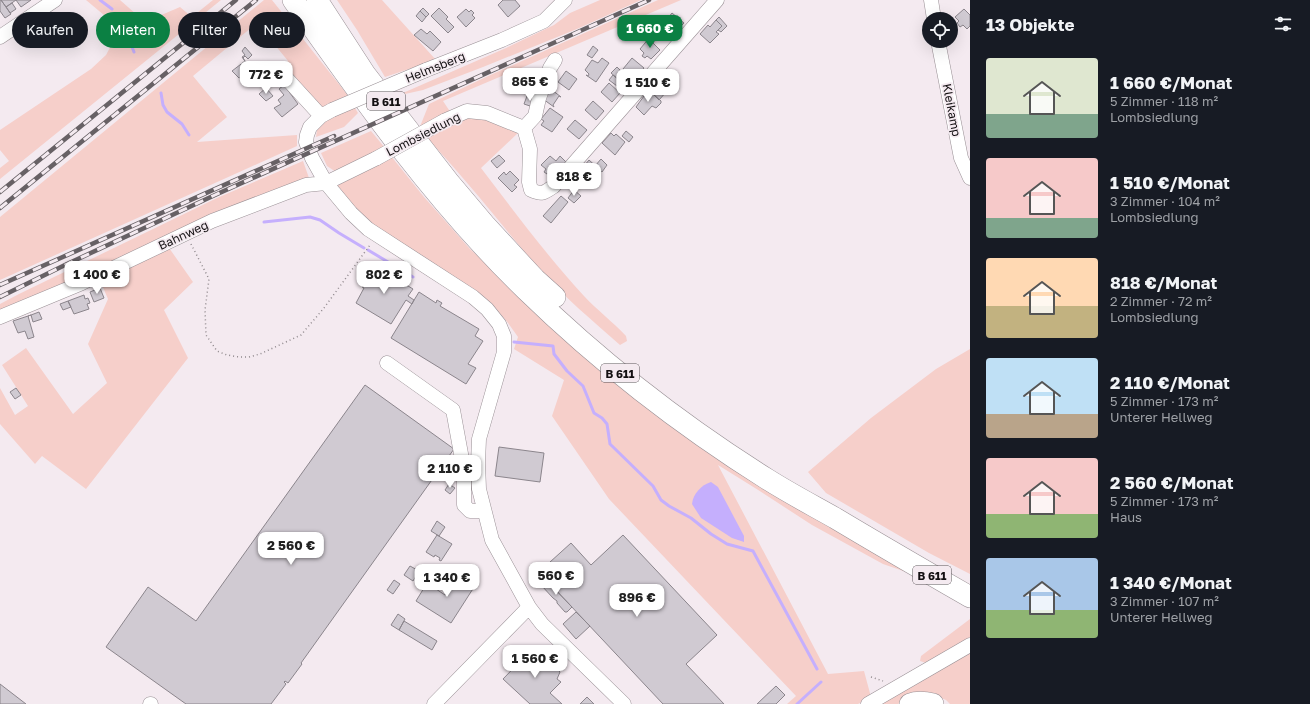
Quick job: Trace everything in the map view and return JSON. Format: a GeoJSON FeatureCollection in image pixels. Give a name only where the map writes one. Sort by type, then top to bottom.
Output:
{"type":"FeatureCollection","features":[{"type":"Feature","properties":{"kind":"highway","name":"B 611"},"geometry":{"type":"LineString","coordinates":[[293,0],[387,131],[432,187],[488,251],[526,290],[578,338],[639,388],[689,426],[768,480],[970,597]]}},
{"type":"Feature","properties":{"kind":"highway","name":"B 611"},"geometry":{"type":"LineString","coordinates":[[317,0],[364,74],[448,181],[486,226],[535,278],[585,325],[647,377],[715,428],[815,493],[970,581]]}},
{"type":"Feature","properties":{"kind":"highway"},"geometry":{"type":"LineString","coordinates":[[910,704],[915,702],[933,704]]}},
{"type":"Feature","properties":{"kind":"street"},"geometry":{"type":"LineString","coordinates":[[0,38],[55,0]]}},
{"type":"Feature","properties":{"kind":"street","name":"Helmsberg"},"geometry":{"type":"LineString","coordinates":[[326,183],[312,158],[306,142],[310,127],[327,113],[544,21],[565,0]]}},
{"type":"Feature","properties":{"kind":"street"},"geometry":{"type":"LineString","coordinates":[[555,60],[550,68],[539,98],[536,116],[524,128],[530,149],[529,182],[532,190],[539,193],[545,192],[554,186],[717,0]]}},
{"type":"Feature","properties":{"kind":"street"},"geometry":{"type":"LineString","coordinates":[[931,0],[933,12]]}},
{"type":"Feature","properties":{"kind":"street","name":"Kleikamp"},"geometry":{"type":"LineString","coordinates":[[939,48],[961,158],[970,178]]}},
{"type":"Feature","properties":{"kind":"street"},"geometry":{"type":"LineString","coordinates":[[278,69],[327,113]]}},
{"type":"Feature","properties":{"kind":"street","name":"Lombsiedlung"},"geometry":{"type":"LineString","coordinates":[[326,183],[377,158],[444,121],[467,111],[487,113],[524,128]]}},
{"type":"Feature","properties":{"kind":"street"},"geometry":{"type":"LineString","coordinates":[[326,183],[351,213],[368,229],[473,297],[499,324],[504,336],[504,352],[479,439],[478,463],[479,489],[492,540],[529,607],[551,634],[624,704]]}},
{"type":"Feature","properties":{"kind":"street","name":"Bahnweg"},"geometry":{"type":"LineString","coordinates":[[0,317],[82,283],[212,221],[306,185],[326,183]]}},
{"type":"Feature","properties":{"kind":"street"},"geometry":{"type":"LineString","coordinates":[[387,363],[453,410],[464,470],[464,505],[470,511],[484,511]]}},
{"type":"Feature","properties":{"kind":"street"},"geometry":{"type":"LineString","coordinates":[[434,704],[529,607]]}},
{"type":"Feature","properties":{"kind":"street"},"geometry":{"type":"LineString","coordinates":[[868,704],[970,645]]}},
{"type":"Feature","properties":{"kind":"path"},"geometry":{"type":"LineString","coordinates":[[185,234],[209,279],[205,310],[206,335],[217,351],[227,355],[239,357],[250,357],[260,354],[301,335],[324,308],[377,235]]}},
{"type":"Feature","properties":{"kind":"shaded area"},"geometry":{"type":"Polygon","coordinates":[[[86,0],[120,0],[134,12],[100,12],[86,0]]]}},
{"type":"Feature","properties":{"kind":"shaded area"},"geometry":{"type":"Polygon","coordinates":[[[213,0],[221,0],[206,12],[198,12],[213,0]]]}},
{"type":"Feature","properties":{"kind":"shaded area"},"geometry":{"type":"Polygon","coordinates":[[[264,0],[272,0],[282,12],[249,12],[264,0]]]}},
{"type":"Feature","properties":{"kind":"shaded area"},"geometry":{"type":"Polygon","coordinates":[[[337,0],[382,0],[436,60],[385,77],[337,0]]]}},
{"type":"Feature","properties":{"kind":"shaded area"},"geometry":{"type":"Polygon","coordinates":[[[600,0],[641,0],[577,29],[483,67],[423,90],[396,96],[506,48],[554,25],[570,13],[600,0]]]}},
{"type":"Feature","properties":{"kind":"shaded area"},"geometry":{"type":"Polygon","coordinates":[[[658,0],[681,0],[443,101],[451,113],[419,129],[429,104],[658,0]]]}},
{"type":"Feature","properties":{"kind":"shaded area"},"geometry":{"type":"Polygon","coordinates":[[[180,7],[186,12],[178,12],[178,35],[170,41],[170,12],[168,12],[180,7]]]}},
{"type":"Feature","properties":{"kind":"shaded area"},"geometry":{"type":"Polygon","coordinates":[[[249,12],[249,30],[241,36],[241,19],[249,12]]]}},
{"type":"Feature","properties":{"kind":"shaded area"},"geometry":{"type":"Polygon","coordinates":[[[305,41],[346,93],[358,113],[344,127],[316,137],[320,107],[281,66],[288,61],[277,48],[305,48],[305,41]]]}},
{"type":"Feature","properties":{"kind":"shaded area"},"geometry":{"type":"Polygon","coordinates":[[[110,48],[162,48],[0,179],[0,168],[9,161],[0,150],[0,130],[91,69],[106,55],[110,48]]]}},
{"type":"Feature","properties":{"kind":"shaded area"},"geometry":{"type":"Polygon","coordinates":[[[206,48],[227,48],[193,76],[227,117],[197,142],[297,135],[297,146],[0,280],[0,217],[206,48]]]}},
{"type":"Feature","properties":{"kind":"shaded area"},"geometry":{"type":"Polygon","coordinates":[[[480,116],[520,131],[481,168],[570,281],[626,336],[627,341],[620,345],[549,280],[427,138],[462,117],[480,116]]]}},
{"type":"Feature","properties":{"kind":"shaded area"},"geometry":{"type":"Polygon","coordinates":[[[371,131],[385,148],[336,172],[327,166],[321,153],[371,131]]]}},
{"type":"Feature","properties":{"kind":"shaded area"},"geometry":{"type":"Polygon","coordinates":[[[391,156],[424,197],[470,249],[575,343],[909,573],[883,564],[812,525],[718,465],[828,674],[864,671],[871,697],[858,704],[787,704],[796,696],[609,499],[552,416],[564,380],[514,349],[518,337],[491,303],[372,224],[354,209],[334,185],[391,156]]]}},
{"type":"Feature","properties":{"kind":"shaded area"},"geometry":{"type":"Polygon","coordinates":[[[303,161],[309,178],[0,313],[0,304],[19,294],[217,198],[303,161]]]}},
{"type":"Feature","properties":{"kind":"shaded area"},"geometry":{"type":"Polygon","coordinates":[[[167,245],[193,282],[164,310],[188,358],[86,489],[42,456],[35,464],[0,424],[0,388],[15,415],[28,406],[2,365],[26,348],[73,414],[107,383],[88,344],[108,299],[99,278],[167,245]]]}},
{"type":"Feature","properties":{"kind":"shaded area"},"geometry":{"type":"Polygon","coordinates":[[[970,349],[970,574],[929,553],[826,493],[808,472],[871,418],[936,369],[970,349]]]}},
{"type":"Feature","properties":{"kind":"shaded area"},"geometry":{"type":"Polygon","coordinates":[[[711,482],[718,487],[744,536],[744,542],[732,538],[701,518],[692,504],[698,490],[711,482]]]}},
{"type":"Feature","properties":{"kind":"shaded area"},"geometry":{"type":"Polygon","coordinates":[[[970,619],[970,637],[926,663],[920,661],[921,656],[970,619]]]}},
{"type":"Feature","properties":{"kind":"shaded area"},"geometry":{"type":"Polygon","coordinates":[[[970,650],[970,704],[950,704],[946,700],[939,697],[906,700],[898,704],[878,704],[970,650]]]}},
{"type":"Feature","properties":{"kind":"building"},"geometry":{"type":"Polygon","coordinates":[[[0,0],[11,14],[5,18],[0,11],[0,0]]]}},
{"type":"Feature","properties":{"kind":"building"},"geometry":{"type":"Polygon","coordinates":[[[1,0],[16,0],[6,7],[1,0]]]}},
{"type":"Feature","properties":{"kind":"building"},"geometry":{"type":"Polygon","coordinates":[[[16,0],[31,0],[21,7],[16,0]]]}},
{"type":"Feature","properties":{"kind":"building"},"geometry":{"type":"Polygon","coordinates":[[[503,0],[515,0],[520,6],[508,17],[498,5],[503,0]]]}},
{"type":"Feature","properties":{"kind":"building"},"geometry":{"type":"Polygon","coordinates":[[[12,3],[16,9],[10,13],[6,7],[12,3]]]}},
{"type":"Feature","properties":{"kind":"building"},"geometry":{"type":"Polygon","coordinates":[[[423,8],[429,14],[426,17],[420,11],[423,8]]]}},
{"type":"Feature","properties":{"kind":"building"},"geometry":{"type":"Polygon","coordinates":[[[439,8],[448,17],[446,19],[454,27],[448,33],[431,16],[439,8]]]}},
{"type":"Feature","properties":{"kind":"building"},"geometry":{"type":"Polygon","coordinates":[[[466,9],[469,12],[471,10],[474,13],[472,15],[475,18],[466,27],[457,17],[466,9]]]}},
{"type":"Feature","properties":{"kind":"building"},"geometry":{"type":"Polygon","coordinates":[[[964,9],[970,15],[970,26],[967,29],[963,25],[960,27],[958,24],[958,14],[964,9]]]}},
{"type":"Feature","properties":{"kind":"building"},"geometry":{"type":"Polygon","coordinates":[[[420,11],[426,17],[422,22],[416,16],[420,11]]]}},
{"type":"Feature","properties":{"kind":"building"},"geometry":{"type":"Polygon","coordinates":[[[672,13],[684,23],[675,32],[664,23],[672,13]]]}},
{"type":"Feature","properties":{"kind":"building"},"geometry":{"type":"Polygon","coordinates":[[[719,17],[727,26],[721,32],[718,30],[722,26],[716,20],[719,17]]]}},
{"type":"Feature","properties":{"kind":"building"},"geometry":{"type":"Polygon","coordinates":[[[716,20],[722,26],[716,32],[719,34],[710,43],[700,34],[708,25],[710,27],[716,20]]]}},
{"type":"Feature","properties":{"kind":"building"},"geometry":{"type":"Polygon","coordinates":[[[654,25],[659,30],[655,34],[650,30],[654,25]]]}},
{"type":"Feature","properties":{"kind":"building"},"geometry":{"type":"Polygon","coordinates":[[[421,29],[427,34],[430,31],[441,42],[433,51],[414,35],[421,29]]]}},
{"type":"Feature","properties":{"kind":"building"},"geometry":{"type":"Polygon","coordinates":[[[650,37],[654,41],[653,43],[660,50],[651,59],[647,56],[645,58],[642,56],[644,53],[640,49],[650,37]]]}},
{"type":"Feature","properties":{"kind":"building"},"geometry":{"type":"Polygon","coordinates":[[[593,46],[598,50],[592,58],[587,55],[593,46]]]}},
{"type":"Feature","properties":{"kind":"building"},"geometry":{"type":"Polygon","coordinates":[[[245,47],[252,55],[248,59],[245,56],[243,58],[245,61],[242,57],[245,55],[242,51],[245,47]]]}},
{"type":"Feature","properties":{"kind":"building"},"geometry":{"type":"Polygon","coordinates":[[[602,58],[609,63],[596,82],[586,75],[588,76],[589,74],[585,70],[592,60],[598,63],[602,58]]]}},
{"type":"Feature","properties":{"kind":"building"},"geometry":{"type":"Polygon","coordinates":[[[632,58],[644,68],[635,78],[623,69],[632,58]]]}},
{"type":"Feature","properties":{"kind":"building"},"geometry":{"type":"Polygon","coordinates":[[[245,61],[253,71],[250,74],[252,76],[245,82],[241,77],[239,78],[232,71],[245,61]]]}},
{"type":"Feature","properties":{"kind":"building"},"geometry":{"type":"Polygon","coordinates":[[[617,67],[623,73],[618,79],[611,73],[617,67]]]}},
{"type":"Feature","properties":{"kind":"building"},"geometry":{"type":"Polygon","coordinates":[[[566,71],[577,79],[569,90],[558,82],[566,71]]]}},
{"type":"Feature","properties":{"kind":"building"},"geometry":{"type":"Polygon","coordinates":[[[624,73],[629,78],[623,84],[618,79],[624,73]]]}},
{"type":"Feature","properties":{"kind":"building"},"geometry":{"type":"Polygon","coordinates":[[[613,75],[621,82],[617,86],[609,80],[613,75]]]}},
{"type":"Feature","properties":{"kind":"building"},"geometry":{"type":"Polygon","coordinates":[[[609,83],[620,93],[612,102],[601,92],[609,83]]]}},
{"type":"Feature","properties":{"kind":"building"},"geometry":{"type":"Polygon","coordinates":[[[659,84],[667,91],[659,100],[652,93],[659,84]]]}},
{"type":"Feature","properties":{"kind":"building"},"geometry":{"type":"Polygon","coordinates":[[[284,85],[298,104],[282,117],[274,108],[281,104],[278,100],[284,95],[279,89],[284,85]]]}},
{"type":"Feature","properties":{"kind":"building"},"geometry":{"type":"Polygon","coordinates":[[[547,86],[561,97],[559,96],[553,105],[554,107],[543,99],[547,86]]]}},
{"type":"Feature","properties":{"kind":"building"},"geometry":{"type":"Polygon","coordinates":[[[266,88],[273,96],[266,101],[259,94],[266,88]]]}},
{"type":"Feature","properties":{"kind":"building"},"geometry":{"type":"Polygon","coordinates":[[[650,91],[661,101],[661,103],[656,108],[652,106],[644,115],[636,107],[644,96],[650,91]]]}},
{"type":"Feature","properties":{"kind":"building"},"geometry":{"type":"Polygon","coordinates":[[[527,96],[535,99],[533,107],[524,104],[527,96]]]}},
{"type":"Feature","properties":{"kind":"building"},"geometry":{"type":"Polygon","coordinates":[[[593,101],[604,111],[596,120],[585,110],[593,101]]]}},
{"type":"Feature","properties":{"kind":"building"},"geometry":{"type":"Polygon","coordinates":[[[550,108],[563,117],[552,132],[541,125],[544,121],[541,119],[550,108]]]}},
{"type":"Feature","properties":{"kind":"building"},"geometry":{"type":"Polygon","coordinates":[[[575,120],[587,130],[579,139],[567,129],[575,120]]]}},
{"type":"Feature","properties":{"kind":"building"},"geometry":{"type":"Polygon","coordinates":[[[626,131],[633,137],[629,142],[622,136],[626,131]]]}},
{"type":"Feature","properties":{"kind":"building"},"geometry":{"type":"Polygon","coordinates":[[[611,133],[614,136],[616,134],[625,142],[615,155],[602,143],[611,133]]]}},
{"type":"Feature","properties":{"kind":"building"},"geometry":{"type":"Polygon","coordinates":[[[499,155],[505,161],[497,168],[491,161],[499,155]]]}},
{"type":"Feature","properties":{"kind":"building"},"geometry":{"type":"Polygon","coordinates":[[[550,156],[556,161],[560,156],[566,162],[553,176],[549,172],[547,174],[544,172],[546,169],[541,165],[550,156]]]}},
{"type":"Feature","properties":{"kind":"building"},"geometry":{"type":"Polygon","coordinates":[[[601,159],[607,165],[602,172],[595,166],[601,159]]]}},
{"type":"Feature","properties":{"kind":"building"},"geometry":{"type":"Polygon","coordinates":[[[589,160],[600,170],[590,182],[583,178],[584,176],[579,172],[589,160]]]}},
{"type":"Feature","properties":{"kind":"building"},"geometry":{"type":"Polygon","coordinates":[[[510,171],[519,180],[514,185],[517,187],[512,192],[498,178],[504,172],[506,175],[510,171]]]}},
{"type":"Feature","properties":{"kind":"building"},"geometry":{"type":"Polygon","coordinates":[[[574,190],[581,196],[574,203],[568,198],[574,190]]]}},
{"type":"Feature","properties":{"kind":"building"},"geometry":{"type":"Polygon","coordinates":[[[561,196],[568,202],[551,223],[543,216],[561,196]]]}},
{"type":"Feature","properties":{"kind":"building"},"geometry":{"type":"Polygon","coordinates":[[[377,267],[413,289],[408,296],[414,300],[412,304],[406,300],[391,324],[356,303],[364,288],[362,287],[370,273],[373,275],[377,267]]]}},
{"type":"Feature","properties":{"kind":"building"},"geometry":{"type":"Polygon","coordinates":[[[100,288],[104,298],[94,302],[90,292],[100,288]]]}},
{"type":"Feature","properties":{"kind":"building"},"geometry":{"type":"Polygon","coordinates":[[[419,292],[436,303],[437,300],[442,303],[440,306],[479,329],[475,336],[483,341],[468,364],[476,368],[466,384],[391,338],[419,292]]]}},
{"type":"Feature","properties":{"kind":"building"},"geometry":{"type":"Polygon","coordinates":[[[84,295],[85,299],[88,298],[90,303],[87,304],[89,309],[74,314],[68,301],[84,295]]]}},
{"type":"Feature","properties":{"kind":"building"},"geometry":{"type":"Polygon","coordinates":[[[68,301],[71,307],[63,310],[60,304],[68,301]]]}},
{"type":"Feature","properties":{"kind":"building"},"geometry":{"type":"Polygon","coordinates":[[[39,312],[42,319],[33,322],[31,315],[39,312]]]}},
{"type":"Feature","properties":{"kind":"building"},"geometry":{"type":"Polygon","coordinates":[[[28,316],[34,337],[28,339],[25,331],[18,333],[13,321],[28,316]]]}},
{"type":"Feature","properties":{"kind":"building"},"geometry":{"type":"Polygon","coordinates":[[[365,385],[454,449],[301,663],[302,664],[288,683],[285,681],[284,682],[286,684],[271,704],[186,704],[106,647],[148,587],[196,621],[365,385]]]}},
{"type":"Feature","properties":{"kind":"building"},"geometry":{"type":"Polygon","coordinates":[[[16,388],[21,395],[15,399],[10,392],[16,388]]]}},
{"type":"Feature","properties":{"kind":"building"},"geometry":{"type":"Polygon","coordinates":[[[499,447],[544,453],[540,482],[495,476],[499,447]]]}},
{"type":"Feature","properties":{"kind":"building"},"geometry":{"type":"Polygon","coordinates":[[[449,484],[455,488],[450,494],[445,490],[449,484]]]}},
{"type":"Feature","properties":{"kind":"building"},"geometry":{"type":"Polygon","coordinates":[[[437,521],[445,527],[439,536],[431,531],[437,521]]]}},
{"type":"Feature","properties":{"kind":"building"},"geometry":{"type":"Polygon","coordinates":[[[437,535],[452,544],[441,561],[439,560],[440,558],[435,555],[434,557],[426,552],[437,535]]]}},
{"type":"Feature","properties":{"kind":"building"},"geometry":{"type":"Polygon","coordinates":[[[623,535],[717,635],[686,664],[724,704],[663,704],[539,572],[571,543],[591,565],[623,535]]]}},
{"type":"Feature","properties":{"kind":"building"},"geometry":{"type":"Polygon","coordinates":[[[410,566],[419,571],[413,581],[404,575],[410,566]]]}},
{"type":"Feature","properties":{"kind":"building"},"geometry":{"type":"Polygon","coordinates":[[[458,573],[476,584],[451,623],[416,601],[427,583],[445,595],[458,573]]]}},
{"type":"Feature","properties":{"kind":"building"},"geometry":{"type":"Polygon","coordinates":[[[545,579],[572,607],[567,612],[565,612],[557,601],[541,585],[545,579]]]}},
{"type":"Feature","properties":{"kind":"building"},"geometry":{"type":"Polygon","coordinates":[[[394,580],[400,584],[393,594],[387,590],[394,580]]]}},
{"type":"Feature","properties":{"kind":"building"},"geometry":{"type":"Polygon","coordinates":[[[576,612],[590,626],[576,639],[563,624],[576,612]]]}},
{"type":"Feature","properties":{"kind":"building"},"geometry":{"type":"Polygon","coordinates":[[[398,614],[405,619],[399,630],[391,625],[398,614]]]}},
{"type":"Feature","properties":{"kind":"building"},"geometry":{"type":"Polygon","coordinates":[[[404,621],[437,641],[432,650],[399,630],[404,621]]]}},
{"type":"Feature","properties":{"kind":"building"},"geometry":{"type":"Polygon","coordinates":[[[534,647],[560,672],[557,679],[561,682],[550,693],[562,704],[530,704],[503,679],[534,647]]]}},
{"type":"Feature","properties":{"kind":"building"},"geometry":{"type":"Polygon","coordinates":[[[0,684],[26,704],[0,704],[0,684]]]}},
{"type":"Feature","properties":{"kind":"building"},"geometry":{"type":"Polygon","coordinates":[[[776,686],[785,695],[776,704],[757,704],[776,686]]]}},
{"type":"Feature","properties":{"kind":"building"},"geometry":{"type":"Polygon","coordinates":[[[587,697],[594,704],[580,704],[587,697]]]}},
{"type":"Feature","properties":{"kind":"waterway"},"geometry":{"type":"LineString","coordinates":[[100,0],[112,9]]}},
{"type":"Feature","properties":{"kind":"waterway"},"geometry":{"type":"LineString","coordinates":[[132,48],[134,52]]}},
{"type":"Feature","properties":{"kind":"waterway"},"geometry":{"type":"LineString","coordinates":[[161,93],[163,105],[167,112],[182,124],[189,135]]}},
{"type":"Feature","properties":{"kind":"waterway"},"geometry":{"type":"LineString","coordinates":[[264,222],[310,217],[320,220],[364,248]]}},
{"type":"Feature","properties":{"kind":"waterway"},"geometry":{"type":"LineString","coordinates":[[368,250],[413,277]]}},
{"type":"Feature","properties":{"kind":"waterway"},"geometry":{"type":"LineString","coordinates":[[514,342],[553,346],[554,354],[567,371],[583,386],[594,413],[602,418],[607,424],[610,444],[653,486],[661,500],[691,518],[711,534],[727,544],[753,551],[817,669]]}},
{"type":"Feature","properties":{"kind":"waterway"},"geometry":{"type":"LineString","coordinates":[[797,704],[821,682]]}},
{"type":"Feature","properties":{"kind":"railway"},"geometry":{"type":"LineString","coordinates":[[0,192],[236,0]]}},
{"type":"Feature","properties":{"kind":"railway"},"geometry":{"type":"LineString","coordinates":[[0,208],[256,0]]}},
{"type":"Feature","properties":{"kind":"railway"},"geometry":{"type":"LineString","coordinates":[[0,297],[215,195],[649,0]]}},
{"type":"Feature","properties":{"kind":"railway"},"geometry":{"type":"LineString","coordinates":[[0,285],[334,136]]}}]}
